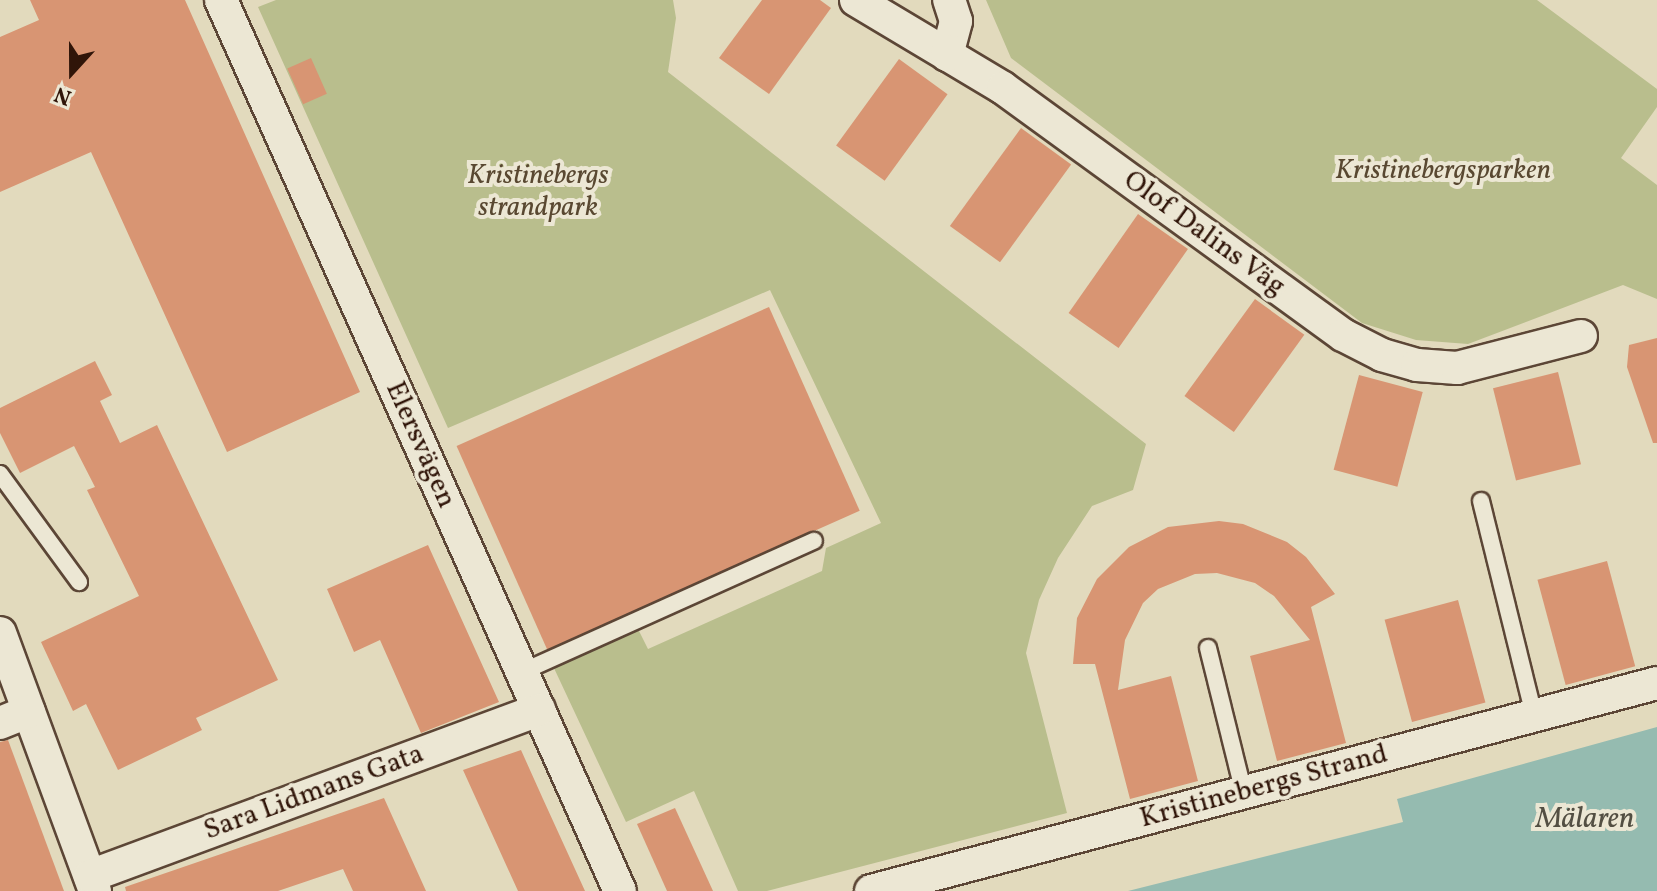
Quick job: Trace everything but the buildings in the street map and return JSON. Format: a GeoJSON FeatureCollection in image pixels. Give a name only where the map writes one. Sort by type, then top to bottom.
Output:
{"type":"FeatureCollection","features":[{"type":"Feature","properties":{"kind":"street","name":"Elersvägen"},"geometry":{"type":"LineString","coordinates":[[221,0],[620,891]]}},
{"type":"Feature","properties":{"kind":"street","name":"Olof Dalins Väg"},"geometry":{"type":"LineString","coordinates":[[856,0],[1003,88],[1343,335],[1382,355],[1417,365],[1457,368],[1581,336]]}},
{"type":"Feature","properties":{"kind":"street"},"geometry":{"type":"LineString","coordinates":[[947,55],[956,21],[949,0]]}},
{"type":"Feature","properties":{"kind":"street"},"geometry":{"type":"LineString","coordinates":[[0,633],[92,884]]}},
{"type":"Feature","properties":{"kind":"street","name":"Kristinebergs Strand"},"geometry":{"type":"LineString","coordinates":[[871,891],[1657,683]]}},
{"type":"Feature","properties":{"kind":"street","name":"Sara Lidmans Gata"},"geometry":{"type":"LineString","coordinates":[[92,884],[539,710]]}},
{"type":"Feature","properties":{"kind":"street"},"geometry":{"type":"LineString","coordinates":[[0,723],[29,711]]}},
{"type":"Feature","properties":{"kind":"lane"},"geometry":{"type":"LineString","coordinates":[[0,474],[79,582]]}},
{"type":"Feature","properties":{"kind":"lane"},"geometry":{"type":"LineString","coordinates":[[1481,501],[1534,715]]}},
{"type":"Feature","properties":{"kind":"lane"},"geometry":{"type":"LineString","coordinates":[[522,672],[814,541]]}},
{"type":"Feature","properties":{"kind":"lane"},"geometry":{"type":"LineString","coordinates":[[1208,648],[1244,793]]}},
{"type":"Feature","properties":{"kind":"green space","name":"Kristinebergs strandpark"},"geometry":{"type":"Polygon","coordinates":[[[276,0],[673,0],[676,18],[668,72],[1146,444],[1133,490],[1092,506],[1058,558],[1039,600],[1026,653],[1067,813],[767,891],[738,891],[694,791],[626,822],[553,666],[637,627],[648,649],[822,571],[826,548],[881,523],[770,290],[448,428],[258,7],[276,0]]]}},
{"type":"Feature","properties":{"kind":"green space","name":"Kristinebergsparken"},"geometry":{"type":"Polygon","coordinates":[[[986,0],[1537,0],[1657,89],[1657,107],[1621,158],[1657,185],[1657,299],[1623,285],[1468,344],[1416,340],[1362,323],[1011,58],[986,0]]]}},
{"type":"Feature","properties":{"kind":"water","name":"Mälaren"},"geometry":{"type":"Polygon","coordinates":[[[1657,727],[1657,891],[1128,891],[1403,822],[1397,799],[1657,727]]]}}]}
